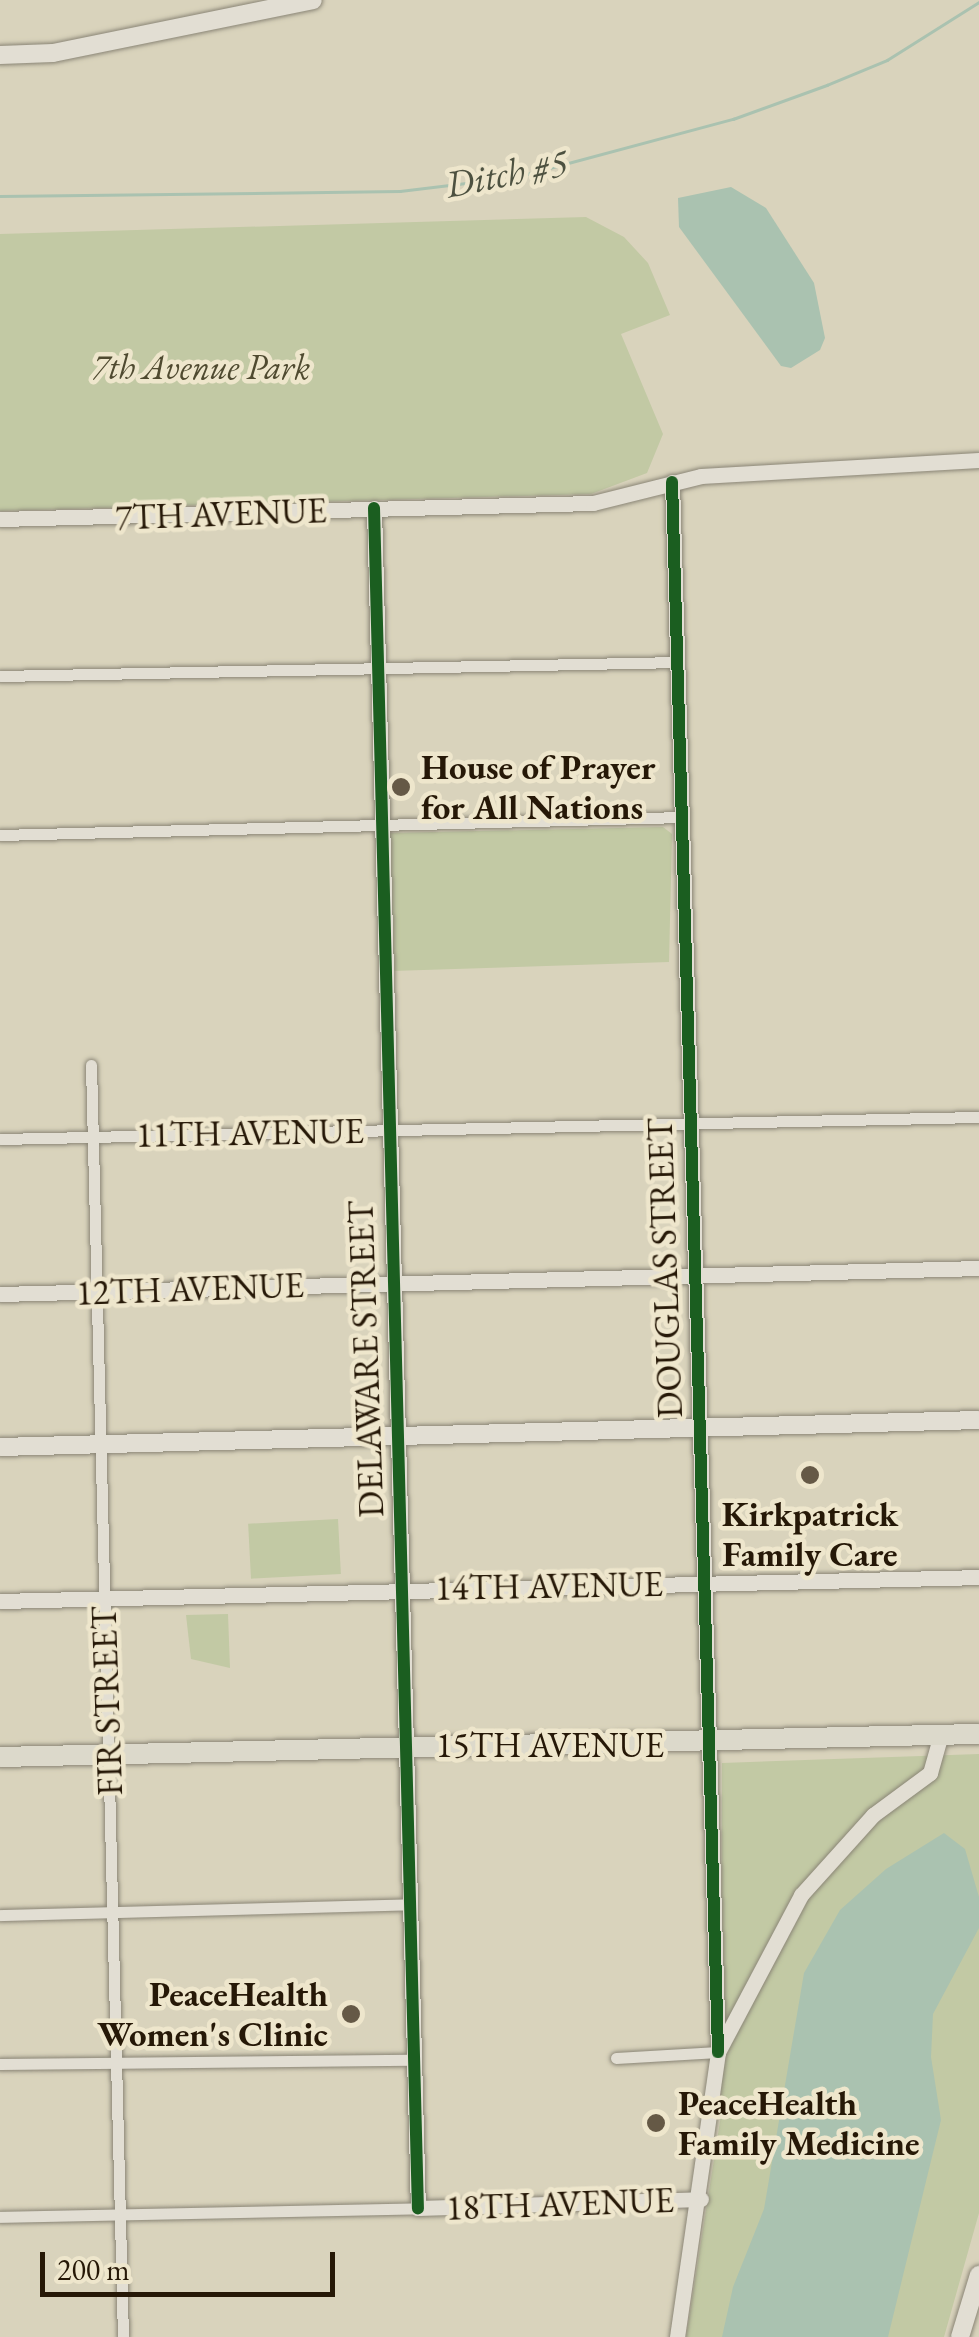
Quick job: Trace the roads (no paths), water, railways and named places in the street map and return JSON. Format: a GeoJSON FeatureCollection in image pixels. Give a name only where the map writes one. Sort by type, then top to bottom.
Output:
{"type":"FeatureCollection","features":[{"type":"Feature","properties":{"kind":"main road"},"geometry":{"type":"LineString","coordinates":[[0,56],[54,54],[313,0]]}},
{"type":"Feature","properties":{"kind":"main road"},"geometry":{"type":"LineString","coordinates":[[0,1448],[979,1420]]}},
{"type":"Feature","properties":{"kind":"main road","name":"15TH AVENUE"},"geometry":{"type":"LineString","coordinates":[[0,1757],[403,1745],[708,1744],[979,1734]]}},
{"type":"Feature","properties":{"kind":"main road"},"geometry":{"type":"LineString","coordinates":[[960,2337],[978,2282]]}},
{"type":"Feature","properties":{"kind":"street","name":"7TH AVENUE"},"geometry":{"type":"LineString","coordinates":[[0,519],[594,503],[672,482],[979,460]]}},
{"type":"Feature","properties":{"kind":"street","name":"DOUGLAS STREET"},"geometry":{"type":"LineString","coordinates":[[672,482],[718,2052]]}},
{"type":"Feature","properties":{"kind":"street","name":"DELAWARE STREET"},"geometry":{"type":"LineString","coordinates":[[374,508],[400,1434],[407,1904],[418,2208]]}},
{"type":"Feature","properties":{"kind":"street"},"geometry":{"type":"LineString","coordinates":[[0,676],[677,662]]}},
{"type":"Feature","properties":{"kind":"street"},"geometry":{"type":"LineString","coordinates":[[0,835],[682,816]]}},
{"type":"Feature","properties":{"kind":"street","name":"FIR STREET"},"geometry":{"type":"LineString","coordinates":[[91,1065],[123,2337]]}},
{"type":"Feature","properties":{"kind":"street","name":"11TH AVENUE"},"geometry":{"type":"LineString","coordinates":[[0,1139],[690,1126],[979,1116]]}},
{"type":"Feature","properties":{"kind":"street","name":"12TH AVENUE"},"geometry":{"type":"LineString","coordinates":[[0,1294],[979,1268]]}},
{"type":"Feature","properties":{"kind":"street","name":"14TH AVENUE"},"geometry":{"type":"LineString","coordinates":[[0,1601],[979,1576]]}},
{"type":"Feature","properties":{"kind":"street"},"geometry":{"type":"LineString","coordinates":[[677,2337],[701,2200],[718,2052],[801,1895],[874,1815],[930,1773],[940,1734]]}},
{"type":"Feature","properties":{"kind":"street"},"geometry":{"type":"LineString","coordinates":[[0,1915],[407,1904]]}},
{"type":"Feature","properties":{"kind":"street"},"geometry":{"type":"LineString","coordinates":[[616,2058],[718,2052]]}},
{"type":"Feature","properties":{"kind":"street"},"geometry":{"type":"LineString","coordinates":[[0,2064],[412,2060]]}},
{"type":"Feature","properties":{"kind":"street","name":"18TH AVENUE"},"geometry":{"type":"LineString","coordinates":[[0,2217],[701,2200]]}},
{"type":"Feature","properties":{"kind":"waterway","name":"Ditch #5"},"geometry":{"type":"LineString","coordinates":[[0,196],[400,191],[516,177],[733,119],[827,85],[887,60],[979,2]]}},
{"type":"Feature","properties":{"kind":"place","name":"House of Prayer for All Nations"},"geometry":{"type":"Point","coordinates":[401,787]}},
{"type":"Feature","properties":{"kind":"place","name":"Kirkpatrick Family Care"},"geometry":{"type":"Point","coordinates":[810,1475]}},
{"type":"Feature","properties":{"kind":"place","name":"PeaceHealth Women's Clinic"},"geometry":{"type":"Point","coordinates":[351,2014]}},
{"type":"Feature","properties":{"kind":"place","name":"PeaceHealth Family Medicine"},"geometry":{"type":"Point","coordinates":[656,2123]}},
{"type":"Feature","properties":{"kind":"park label","name":"7th Avenue Park"},"geometry":{"type":"Point","coordinates":[201,367]}}]}
